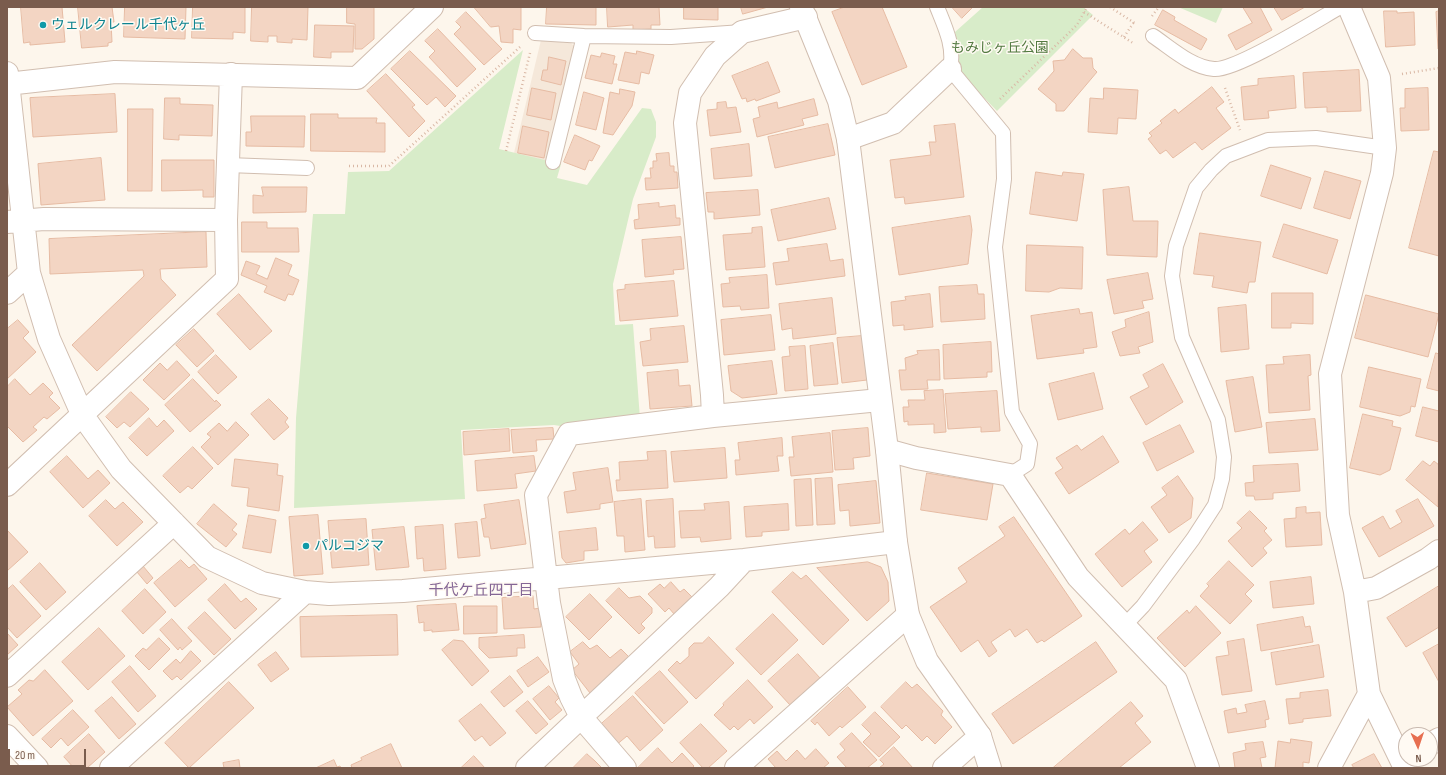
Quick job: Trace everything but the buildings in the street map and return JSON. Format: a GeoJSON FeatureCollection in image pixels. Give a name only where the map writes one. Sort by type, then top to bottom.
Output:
{"type":"FeatureCollection","features":[{"type":"Feature","properties":{"kind":"street"},"geometry":{"type":"LineString","coordinates":[[432,7],[357,78],[115,72],[7,80],[15,221],[29,273],[49,339],[83,416],[121,469],[207,557],[262,583],[305,592],[329,594],[403,591],[744,560],[896,542]]}},
{"type":"Feature","properties":{"kind":"street"},"geometry":{"type":"LineString","coordinates":[[1349,7],[1379,78],[1385,148],[1382,173],[1330,374],[1338,515],[1355,592],[1369,694],[1398,750]]}},
{"type":"Feature","properties":{"kind":"street"},"geometry":{"type":"LineString","coordinates":[[713,416],[684,122],[690,93],[715,56],[742,32],[804,12],[839,101],[848,139],[887,450],[896,542],[908,615],[927,661],[980,736],[990,768]]}},
{"type":"Feature","properties":{"kind":"street"},"geometry":{"type":"LineString","coordinates":[[848,139],[893,123],[950,69]]}},
{"type":"Feature","properties":{"kind":"street"},"geometry":{"type":"LineString","coordinates":[[7,485],[83,416],[227,279],[226,220],[231,74]]}},
{"type":"Feature","properties":{"kind":"street"},"geometry":{"type":"LineString","coordinates":[[15,221],[226,220]]}},
{"type":"Feature","properties":{"kind":"street"},"geometry":{"type":"LineString","coordinates":[[7,293],[29,273]]}},
{"type":"Feature","properties":{"kind":"street"},"geometry":{"type":"LineString","coordinates":[[626,768],[581,717],[564,679],[548,603],[547,578],[536,495],[568,434],[713,416],[880,400]]}},
{"type":"Feature","properties":{"kind":"street"},"geometry":{"type":"LineString","coordinates":[[887,450],[916,458],[1010,475],[1078,577],[1176,680],[1208,768]]}},
{"type":"Feature","properties":{"kind":"street"},"geometry":{"type":"LineString","coordinates":[[7,676],[174,523]]}},
{"type":"Feature","properties":{"kind":"street"},"geometry":{"type":"LineString","coordinates":[[1355,592],[1376,588],[1428,559],[1439,551]]}},
{"type":"Feature","properties":{"kind":"street"},"geometry":{"type":"LineString","coordinates":[[527,768],[719,587],[744,560]]}},
{"type":"Feature","properties":{"kind":"street"},"geometry":{"type":"LineString","coordinates":[[111,768],[305,592]]}},
{"type":"Feature","properties":{"kind":"street"},"geometry":{"type":"LineString","coordinates":[[736,768],[908,615]]}},
{"type":"Feature","properties":{"kind":"street"},"geometry":{"type":"LineString","coordinates":[[1329,768],[1369,694]]}},
{"type":"Feature","properties":{"kind":"street"},"geometry":{"type":"LineString","coordinates":[[7,736],[37,768]]}},
{"type":"Feature","properties":{"kind":"street"},"geometry":{"type":"LineString","coordinates":[[944,768],[980,736]]}},
{"type":"Feature","properties":{"kind":"lane"},"geometry":{"type":"LineString","coordinates":[[937,7],[949,37],[952,58],[950,69],[1003,133],[1004,179],[995,246],[1012,412],[1030,444],[1027,464],[1010,475]]}},
{"type":"Feature","properties":{"kind":"lane"},"geometry":{"type":"LineString","coordinates":[[1153,36],[1196,64],[1216,69],[1245,60],[1340,7]]}},
{"type":"Feature","properties":{"kind":"lane"},"geometry":{"type":"LineString","coordinates":[[535,33],[584,36],[671,37],[742,32]]}},
{"type":"Feature","properties":{"kind":"lane"},"geometry":{"type":"LineString","coordinates":[[553,162],[584,36]]}},
{"type":"Feature","properties":{"kind":"lane"},"geometry":{"type":"LineString","coordinates":[[1124,626],[1143,606],[1193,539],[1215,505],[1222,478],[1224,457],[1218,420],[1182,337],[1172,276],[1176,246],[1196,188],[1211,170],[1226,156],[1268,140],[1316,138],[1385,148]]}},
{"type":"Feature","properties":{"kind":"lane"},"geometry":{"type":"LineString","coordinates":[[228,165],[307,168]]}},
{"type":"Feature","properties":{"kind":"path"},"geometry":{"type":"LineString","coordinates":[[986,113],[1077,25],[1087,7]]}},
{"type":"Feature","properties":{"kind":"path"},"geometry":{"type":"LineString","coordinates":[[1110,7],[1153,36]]}},
{"type":"Feature","properties":{"kind":"path"},"geometry":{"type":"LineString","coordinates":[[1084,12],[1124,37],[1134,22]]}},
{"type":"Feature","properties":{"kind":"path"},"geometry":{"type":"LineString","coordinates":[[506,151],[535,33]]}},
{"type":"Feature","properties":{"kind":"path"},"geometry":{"type":"LineString","coordinates":[[348,166],[389,166],[535,33]]}},
{"type":"Feature","properties":{"kind":"path"},"geometry":{"type":"LineString","coordinates":[[1379,78],[1439,68]]}},
{"type":"Feature","properties":{"kind":"path"},"geometry":{"type":"LineString","coordinates":[[1220,87],[1227,88],[1246,148]]}},
{"type":"Feature","properties":{"kind":"shaded area"},"geometry":{"type":"Polygon","coordinates":[[[541,40],[571,43],[574,46],[546,161],[514,153],[541,40]]]}},
{"type":"Feature","properties":{"kind":"green space","name":"もみじヶ丘公園"},"geometry":{"type":"Polygon","coordinates":[[[983,7],[1083,7],[1093,15],[997,111],[959,72],[959,53],[955,32],[983,7]]]}},
{"type":"Feature","properties":{"kind":"green space"},"geometry":{"type":"Polygon","coordinates":[[[1178,7],[1223,7],[1216,23],[1178,7]]]}},
{"type":"Feature","properties":{"kind":"green space"},"geometry":{"type":"Polygon","coordinates":[[[523,50],[499,149],[561,164],[557,178],[587,185],[642,108],[651,109],[656,122],[656,137],[633,199],[613,284],[615,325],[633,324],[640,419],[567,427],[554,425],[461,430],[465,499],[294,508],[296,418],[313,214],[345,214],[348,172],[389,171],[523,50]]]}},
{"type":"Feature","properties":{"kind":"place","name":"ウェルクレール千代ヶ丘"},"geometry":{"type":"Point","coordinates":[43,25]}},
{"type":"Feature","properties":{"kind":"place","name":"パルコジマ"},"geometry":{"type":"Point","coordinates":[306,546]}},
{"type":"Feature","properties":{"kind":"district","name":"千代ケ丘四丁目"},"geometry":{"type":"Point","coordinates":[481,591]}}]}
